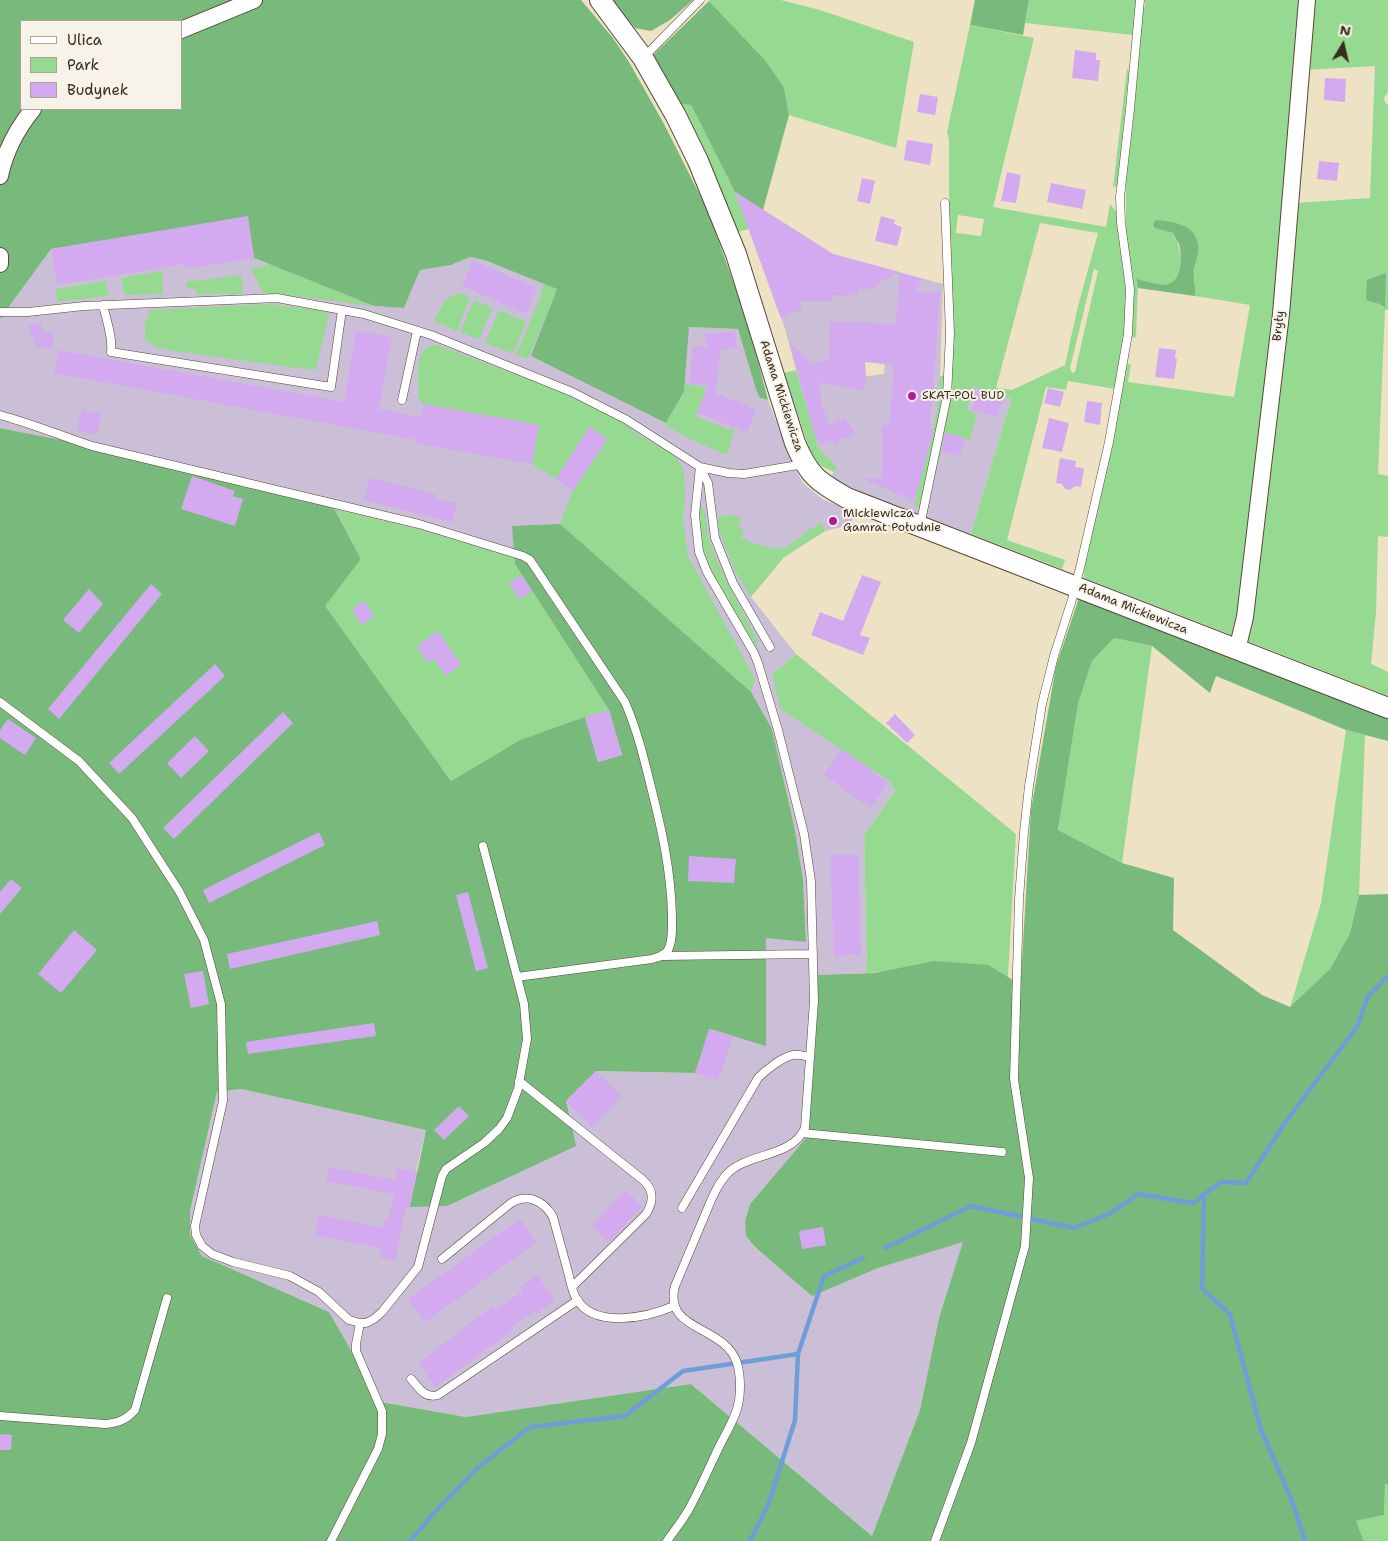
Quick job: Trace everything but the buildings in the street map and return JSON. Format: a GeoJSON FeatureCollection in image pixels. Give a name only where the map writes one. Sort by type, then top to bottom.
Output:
{"type":"FeatureCollection","features":[{"type":"Feature","properties":{"kind":"street"},"geometry":{"type":"LineString","coordinates":[[182,30],[254,0]]}},
{"type":"Feature","properties":{"kind":"street","name":"Adama Mickiewicza"},"geometry":{"type":"LineString","coordinates":[[600,0],[643,58],[689,143],[736,254],[795,444],[804,464],[820,482],[847,498],[1388,708]]}},
{"type":"Feature","properties":{"kind":"street","name":"Bryły"},"geometry":{"type":"LineString","coordinates":[[1237,650],[1244,617],[1281,314],[1307,0]]}},
{"type":"Feature","properties":{"kind":"street"},"geometry":{"type":"LineString","coordinates":[[0,176],[9,147],[32,110]]}},
{"type":"Feature","properties":{"kind":"street"},"geometry":{"type":"LineString","coordinates":[[0,256],[0,264]]}},
{"type":"Feature","properties":{"kind":"lane"},"geometry":{"type":"LineString","coordinates":[[643,58],[700,0]]}},
{"type":"Feature","properties":{"kind":"lane"},"geometry":{"type":"LineString","coordinates":[[935,1541],[971,1443],[1025,1246],[1029,1178],[1014,1079],[1019,898],[1024,832],[1042,704],[1054,656],[1076,586],[1109,442],[1127,348],[1130,319],[1130,289],[1121,223],[1120,197],[1140,0]]}},
{"type":"Feature","properties":{"kind":"lane"},"geometry":{"type":"LineString","coordinates":[[920,526],[947,396],[950,334],[945,203]]}},
{"type":"Feature","properties":{"kind":"lane"},"geometry":{"type":"LineString","coordinates":[[0,312],[28,312],[103,305],[277,298],[364,314],[417,331],[572,392],[627,420],[700,467],[728,473],[744,474],[804,464]]}},
{"type":"Feature","properties":{"kind":"lane"},"geometry":{"type":"LineString","coordinates":[[103,305],[107,328],[111,336],[111,352],[331,387],[342,310]]}},
{"type":"Feature","properties":{"kind":"lane"},"geometry":{"type":"LineString","coordinates":[[402,400],[417,331]]}},
{"type":"Feature","properties":{"kind":"lane"},"geometry":{"type":"LineString","coordinates":[[0,415],[92,446],[418,524],[523,556],[530,560],[625,702],[633,720],[666,850],[672,923],[668,950],[662,956]]}},
{"type":"Feature","properties":{"kind":"lane"},"geometry":{"type":"LineString","coordinates":[[700,467],[708,483],[715,538],[733,583],[770,647]]}},
{"type":"Feature","properties":{"kind":"lane"},"geometry":{"type":"LineString","coordinates":[[667,1541],[688,1511],[734,1415],[739,1398],[737,1364],[734,1356],[715,1336],[686,1321],[679,1315],[674,1306],[673,1294],[675,1286],[712,1198],[722,1179],[734,1167],[743,1162],[791,1144],[802,1134],[805,1128],[814,1001],[811,881],[807,852],[778,730],[754,653],[707,572],[699,552],[695,515],[700,467]]}},
{"type":"Feature","properties":{"kind":"lane"},"geometry":{"type":"LineString","coordinates":[[0,702],[79,761],[132,818],[179,891],[204,940],[221,1004],[223,1101],[195,1226],[196,1235],[202,1246],[212,1254],[233,1262],[290,1276],[303,1282],[319,1292],[349,1320],[360,1324],[374,1319],[382,1312],[414,1273],[421,1259],[442,1176],[446,1169],[484,1143],[499,1129],[507,1118],[519,1081],[527,1040],[524,1004],[482,846]]}},
{"type":"Feature","properties":{"kind":"lane"},"geometry":{"type":"LineString","coordinates":[[517,977],[652,959],[662,956],[813,954]]}},
{"type":"Feature","properties":{"kind":"lane"},"geometry":{"type":"LineString","coordinates":[[682,1208],[758,1078],[770,1067],[790,1056],[810,1057]]}},
{"type":"Feature","properties":{"kind":"lane"},"geometry":{"type":"LineString","coordinates":[[519,1081],[649,1185],[651,1191],[652,1199],[646,1214],[572,1287]]}},
{"type":"Feature","properties":{"kind":"lane"},"geometry":{"type":"LineString","coordinates":[[802,1134],[1002,1152]]}},
{"type":"Feature","properties":{"kind":"lane"},"geometry":{"type":"LineString","coordinates":[[442,1259],[511,1203],[518,1200],[533,1199],[548,1208],[553,1217],[572,1287],[578,1300],[586,1309],[604,1317],[619,1318],[656,1314],[674,1306]]}},
{"type":"Feature","properties":{"kind":"lane"},"geometry":{"type":"LineString","coordinates":[[0,1416],[106,1424],[119,1423],[129,1417],[135,1410],[167,1298]]}},
{"type":"Feature","properties":{"kind":"lane"},"geometry":{"type":"LineString","coordinates":[[411,1379],[427,1396],[438,1396],[578,1300]]}},
{"type":"Feature","properties":{"kind":"lane"},"geometry":{"type":"LineString","coordinates":[[331,1541],[378,1449],[382,1434],[382,1411],[356,1351],[360,1324]]}},
{"type":"Feature","properties":{"kind":"shaded area"},"geometry":{"type":"Polygon","coordinates":[[[735,192],[833,254],[943,284],[940,376],[953,378],[1011,399],[971,534],[908,512],[829,480],[837,467],[818,447],[785,329],[735,192]],[[887,334],[836,371],[870,376],[884,374],[887,334]]]}},
{"type":"Feature","properties":{"kind":"shaded area"},"geometry":{"type":"Polygon","coordinates":[[[247,216],[254,258],[374,306],[404,308],[420,270],[451,265],[470,257],[689,327],[738,329],[756,390],[760,398],[768,400],[789,456],[803,483],[822,499],[855,512],[850,525],[825,531],[784,557],[751,597],[796,654],[772,674],[891,782],[895,791],[864,835],[867,973],[814,975],[806,1138],[750,1204],[746,1236],[755,1247],[812,1295],[878,1268],[964,1241],[939,1318],[920,1410],[872,1536],[691,1384],[466,1417],[381,1402],[329,1312],[202,1256],[190,1235],[190,1211],[217,1092],[241,1089],[426,1130],[416,1172],[566,1101],[596,1071],[695,1073],[709,1029],[733,1036],[766,937],[806,942],[803,879],[794,825],[772,729],[513,526],[515,564],[609,710],[622,755],[598,762],[361,559],[330,501],[92,446],[0,428],[0,319],[51,249],[247,216]]]}},
{"type":"Feature","properties":{"kind":"green space"},"geometry":{"type":"Polygon","coordinates":[[[0,0],[581,0],[613,38],[629,62],[664,124],[707,209],[748,323],[768,400],[760,398],[756,390],[738,329],[689,327],[684,391],[666,423],[531,356],[557,289],[487,261],[470,257],[451,265],[420,270],[404,308],[374,306],[254,258],[247,217],[51,249],[0,319],[0,0]]]}},
{"type":"Feature","properties":{"kind":"green space"},"geometry":{"type":"Polygon","coordinates":[[[612,0],[693,0],[670,20],[651,31],[635,28],[612,0]]]}},
{"type":"Feature","properties":{"kind":"green space"},"geometry":{"type":"Polygon","coordinates":[[[710,0],[781,0],[820,10],[914,42],[896,148],[789,115],[784,87],[765,60],[710,0]]]}},
{"type":"Feature","properties":{"kind":"green space"},"geometry":{"type":"Polygon","coordinates":[[[975,0],[1029,0],[1023,35],[970,25],[975,0]]]}},
{"type":"Feature","properties":{"kind":"green space"},"geometry":{"type":"Polygon","coordinates":[[[1029,0],[1136,0],[1133,35],[1025,23],[1029,0]]]}},
{"type":"Feature","properties":{"kind":"green space"},"geometry":{"type":"Polygon","coordinates":[[[1145,0],[1303,0],[1295,100],[1248,554],[1234,636],[1084,578],[1084,569],[1127,364],[1131,364],[1128,382],[1234,397],[1250,305],[1195,296],[1194,272],[1198,245],[1157,220],[1154,221],[1153,225],[1170,232],[1177,240],[1180,254],[1179,270],[1177,276],[1168,284],[1136,280],[1138,288],[1136,335],[1135,338],[1131,337],[1134,288],[1125,228],[1126,179],[1145,0]]]}},
{"type":"Feature","properties":{"kind":"green space"},"geometry":{"type":"Polygon","coordinates":[[[1310,0],[1388,0],[1388,92],[1384,98],[1388,105],[1388,310],[1385,310],[1378,474],[1388,476],[1388,537],[1378,536],[1376,612],[1371,664],[1388,672],[1388,696],[1247,641],[1296,203],[1370,198],[1375,66],[1304,70],[1310,0]],[[1386,274],[1366,299],[1384,308],[1386,274]]]}},
{"type":"Feature","properties":{"kind":"green space"},"geometry":{"type":"Polygon","coordinates":[[[709,1],[765,60],[784,87],[789,115],[763,210],[735,192],[691,105],[676,104],[649,59],[709,1]]]}},
{"type":"Feature","properties":{"kind":"green space"},"geometry":{"type":"Polygon","coordinates":[[[970,25],[1034,38],[993,207],[1106,227],[1110,204],[1116,211],[1127,299],[1124,340],[1115,389],[1068,381],[1066,390],[1046,387],[1007,540],[1065,560],[1062,569],[971,534],[1011,399],[973,386],[967,410],[977,414],[970,440],[946,432],[933,483],[925,483],[919,506],[914,505],[937,411],[940,376],[949,377],[949,140],[947,132],[970,25]],[[958,215],[956,233],[981,236],[984,219],[958,215]],[[1040,223],[996,388],[1012,390],[1065,365],[1077,310],[1098,233],[1040,223]],[[1094,269],[1070,368],[1072,373],[1075,372],[1098,271],[1094,269]]]}},
{"type":"Feature","properties":{"kind":"green space"},"geometry":{"type":"Polygon","coordinates":[[[1127,68],[1129,71],[1118,183],[1117,186],[1113,187],[1127,68]]]}},
{"type":"Feature","properties":{"kind":"green space"},"geometry":{"type":"Polygon","coordinates":[[[676,104],[691,105],[735,192],[749,229],[734,233],[676,104]]]}},
{"type":"Feature","properties":{"kind":"green space"},"geometry":{"type":"Polygon","coordinates":[[[1154,221],[1183,225],[1196,238],[1198,248],[1194,269],[1195,296],[1138,288],[1136,279],[1157,284],[1173,282],[1180,267],[1181,254],[1179,244],[1173,233],[1155,228],[1153,225],[1154,221]]]}},
{"type":"Feature","properties":{"kind":"green space"},"geometry":{"type":"Polygon","coordinates":[[[271,265],[374,306],[263,293],[251,269],[271,265]]]}},
{"type":"Feature","properties":{"kind":"green space"},"geometry":{"type":"Polygon","coordinates":[[[162,271],[163,294],[127,295],[123,291],[121,278],[162,271]]]}},
{"type":"Feature","properties":{"kind":"green space"},"geometry":{"type":"Polygon","coordinates":[[[1386,273],[1385,308],[1366,300],[1367,280],[1386,273]]]}},
{"type":"Feature","properties":{"kind":"green space"},"geometry":{"type":"Polygon","coordinates":[[[241,275],[243,294],[197,294],[194,288],[187,289],[186,282],[241,275]]]}},
{"type":"Feature","properties":{"kind":"green space"},"geometry":{"type":"Polygon","coordinates":[[[105,281],[109,296],[57,302],[56,289],[105,281]]]}},
{"type":"Feature","properties":{"kind":"green space"},"geometry":{"type":"Polygon","coordinates":[[[544,284],[557,289],[528,359],[516,354],[542,294],[540,293],[544,284]]]}},
{"type":"Feature","properties":{"kind":"green space"},"geometry":{"type":"Polygon","coordinates":[[[458,293],[470,298],[457,331],[434,321],[445,300],[458,293]]]}},
{"type":"Feature","properties":{"kind":"green space"},"geometry":{"type":"Polygon","coordinates":[[[474,300],[492,308],[479,339],[460,332],[474,300]]]}},
{"type":"Feature","properties":{"kind":"green space"},"geometry":{"type":"Polygon","coordinates":[[[269,304],[320,310],[329,313],[316,369],[311,370],[174,351],[155,347],[145,340],[145,325],[150,310],[269,304]]]}},
{"type":"Feature","properties":{"kind":"green space"},"geometry":{"type":"Polygon","coordinates":[[[499,310],[526,322],[513,353],[485,343],[499,310]]]}},
{"type":"Feature","properties":{"kind":"green space"},"geometry":{"type":"Polygon","coordinates":[[[438,345],[559,391],[622,421],[636,433],[672,454],[681,464],[684,472],[685,496],[683,519],[688,556],[755,679],[751,692],[560,524],[573,491],[607,439],[589,427],[556,479],[532,464],[539,425],[424,404],[419,399],[418,365],[425,349],[438,345]]]}},
{"type":"Feature","properties":{"kind":"green space"},"geometry":{"type":"Polygon","coordinates":[[[796,370],[818,447],[837,467],[834,472],[819,465],[810,451],[784,373],[796,370]]]}},
{"type":"Feature","properties":{"kind":"green space"},"geometry":{"type":"Polygon","coordinates":[[[685,384],[705,387],[706,390],[696,416],[729,430],[730,428],[734,430],[727,455],[692,440],[665,425],[684,391],[685,384]]]}},
{"type":"Feature","properties":{"kind":"green space"},"geometry":{"type":"Polygon","coordinates":[[[0,428],[92,446],[330,501],[361,559],[325,606],[451,781],[520,740],[585,717],[598,762],[622,755],[609,710],[515,564],[512,526],[560,524],[751,692],[772,729],[794,825],[803,879],[806,942],[766,938],[766,1046],[710,1029],[695,1073],[596,1071],[566,1101],[576,1146],[447,1206],[410,1207],[426,1130],[241,1089],[217,1092],[190,1211],[190,1235],[202,1256],[329,1312],[381,1402],[466,1417],[691,1384],[872,1536],[920,1410],[939,1318],[963,1242],[878,1268],[812,1296],[755,1247],[746,1236],[745,1222],[750,1204],[806,1138],[814,975],[875,973],[934,961],[989,965],[1016,982],[1021,977],[1031,810],[1056,666],[1079,598],[1388,718],[1388,741],[1346,730],[1216,676],[1210,693],[1152,646],[1114,638],[1092,661],[1078,704],[1058,830],[1122,863],[1174,878],[1173,930],[1262,995],[1290,1007],[1330,969],[1350,933],[1359,895],[1388,894],[1388,1484],[1385,1484],[1384,1515],[1356,1521],[1364,1541],[0,1541],[0,428]]]}},
{"type":"Feature","properties":{"kind":"green space"},"geometry":{"type":"Polygon","coordinates":[[[701,506],[705,514],[708,535],[719,565],[758,641],[757,647],[725,596],[705,554],[699,528],[698,509],[701,506]]]}},
{"type":"Feature","properties":{"kind":"green space"},"geometry":{"type":"Polygon","coordinates":[[[335,509],[434,533],[515,558],[515,564],[609,710],[520,740],[451,781],[324,606],[361,559],[335,509]]]}},
{"type":"Feature","properties":{"kind":"green space"},"geometry":{"type":"Polygon","coordinates":[[[731,514],[741,519],[738,527],[744,529],[741,538],[771,548],[777,549],[788,546],[811,528],[821,523],[825,531],[784,557],[751,597],[730,559],[717,518],[731,514]]]}},
{"type":"Feature","properties":{"kind":"green space"},"geometry":{"type":"Polygon","coordinates":[[[1114,638],[1152,646],[1122,863],[1058,830],[1078,704],[1092,661],[1114,638]]]}},
{"type":"Feature","properties":{"kind":"green space"},"geometry":{"type":"Polygon","coordinates":[[[796,654],[1016,834],[1008,977],[989,965],[867,973],[864,835],[895,791],[891,782],[780,709],[772,674],[796,654]]]}},
{"type":"Feature","properties":{"kind":"green space"},"geometry":{"type":"Polygon","coordinates":[[[1346,730],[1365,735],[1359,895],[1350,933],[1330,969],[1290,1008],[1321,903],[1346,730]]]}},
{"type":"Feature","properties":{"kind":"green space"},"geometry":{"type":"Polygon","coordinates":[[[1385,1483],[1388,1484],[1388,1541],[1364,1541],[1356,1521],[1384,1515],[1385,1483]]]}},
{"type":"Feature","properties":{"kind":"waterway"},"geometry":{"type":"LineString","coordinates":[[1032,1219],[1074,1228],[1111,1213],[1138,1194],[1193,1203],[1221,1182],[1246,1183],[1287,1120],[1357,1027],[1368,996],[1388,976]]}},
{"type":"Feature","properties":{"kind":"waterway"},"geometry":{"type":"LineString","coordinates":[[1204,1194],[1202,1289],[1230,1314],[1261,1430],[1291,1498],[1305,1541]]}},
{"type":"Feature","properties":{"kind":"waterway"},"geometry":{"type":"LineString","coordinates":[[885,1248],[971,1206],[1023,1217]]}},
{"type":"Feature","properties":{"kind":"waterway"},"geometry":{"type":"LineString","coordinates":[[750,1541],[769,1503],[795,1420],[798,1354],[824,1276],[863,1258]]}},
{"type":"Feature","properties":{"kind":"waterway"},"geometry":{"type":"LineString","coordinates":[[410,1541],[476,1469],[530,1427],[625,1416],[683,1371],[798,1354]]}},
{"type":"Feature","properties":{"kind":"place","name":"SKAT-POL BUD"},"geometry":{"type":"Point","coordinates":[912,396]}},
{"type":"Feature","properties":{"kind":"place","name":"Mickiewicza Gamrat Południe"},"geometry":{"type":"Point","coordinates":[833,521]}}]}
